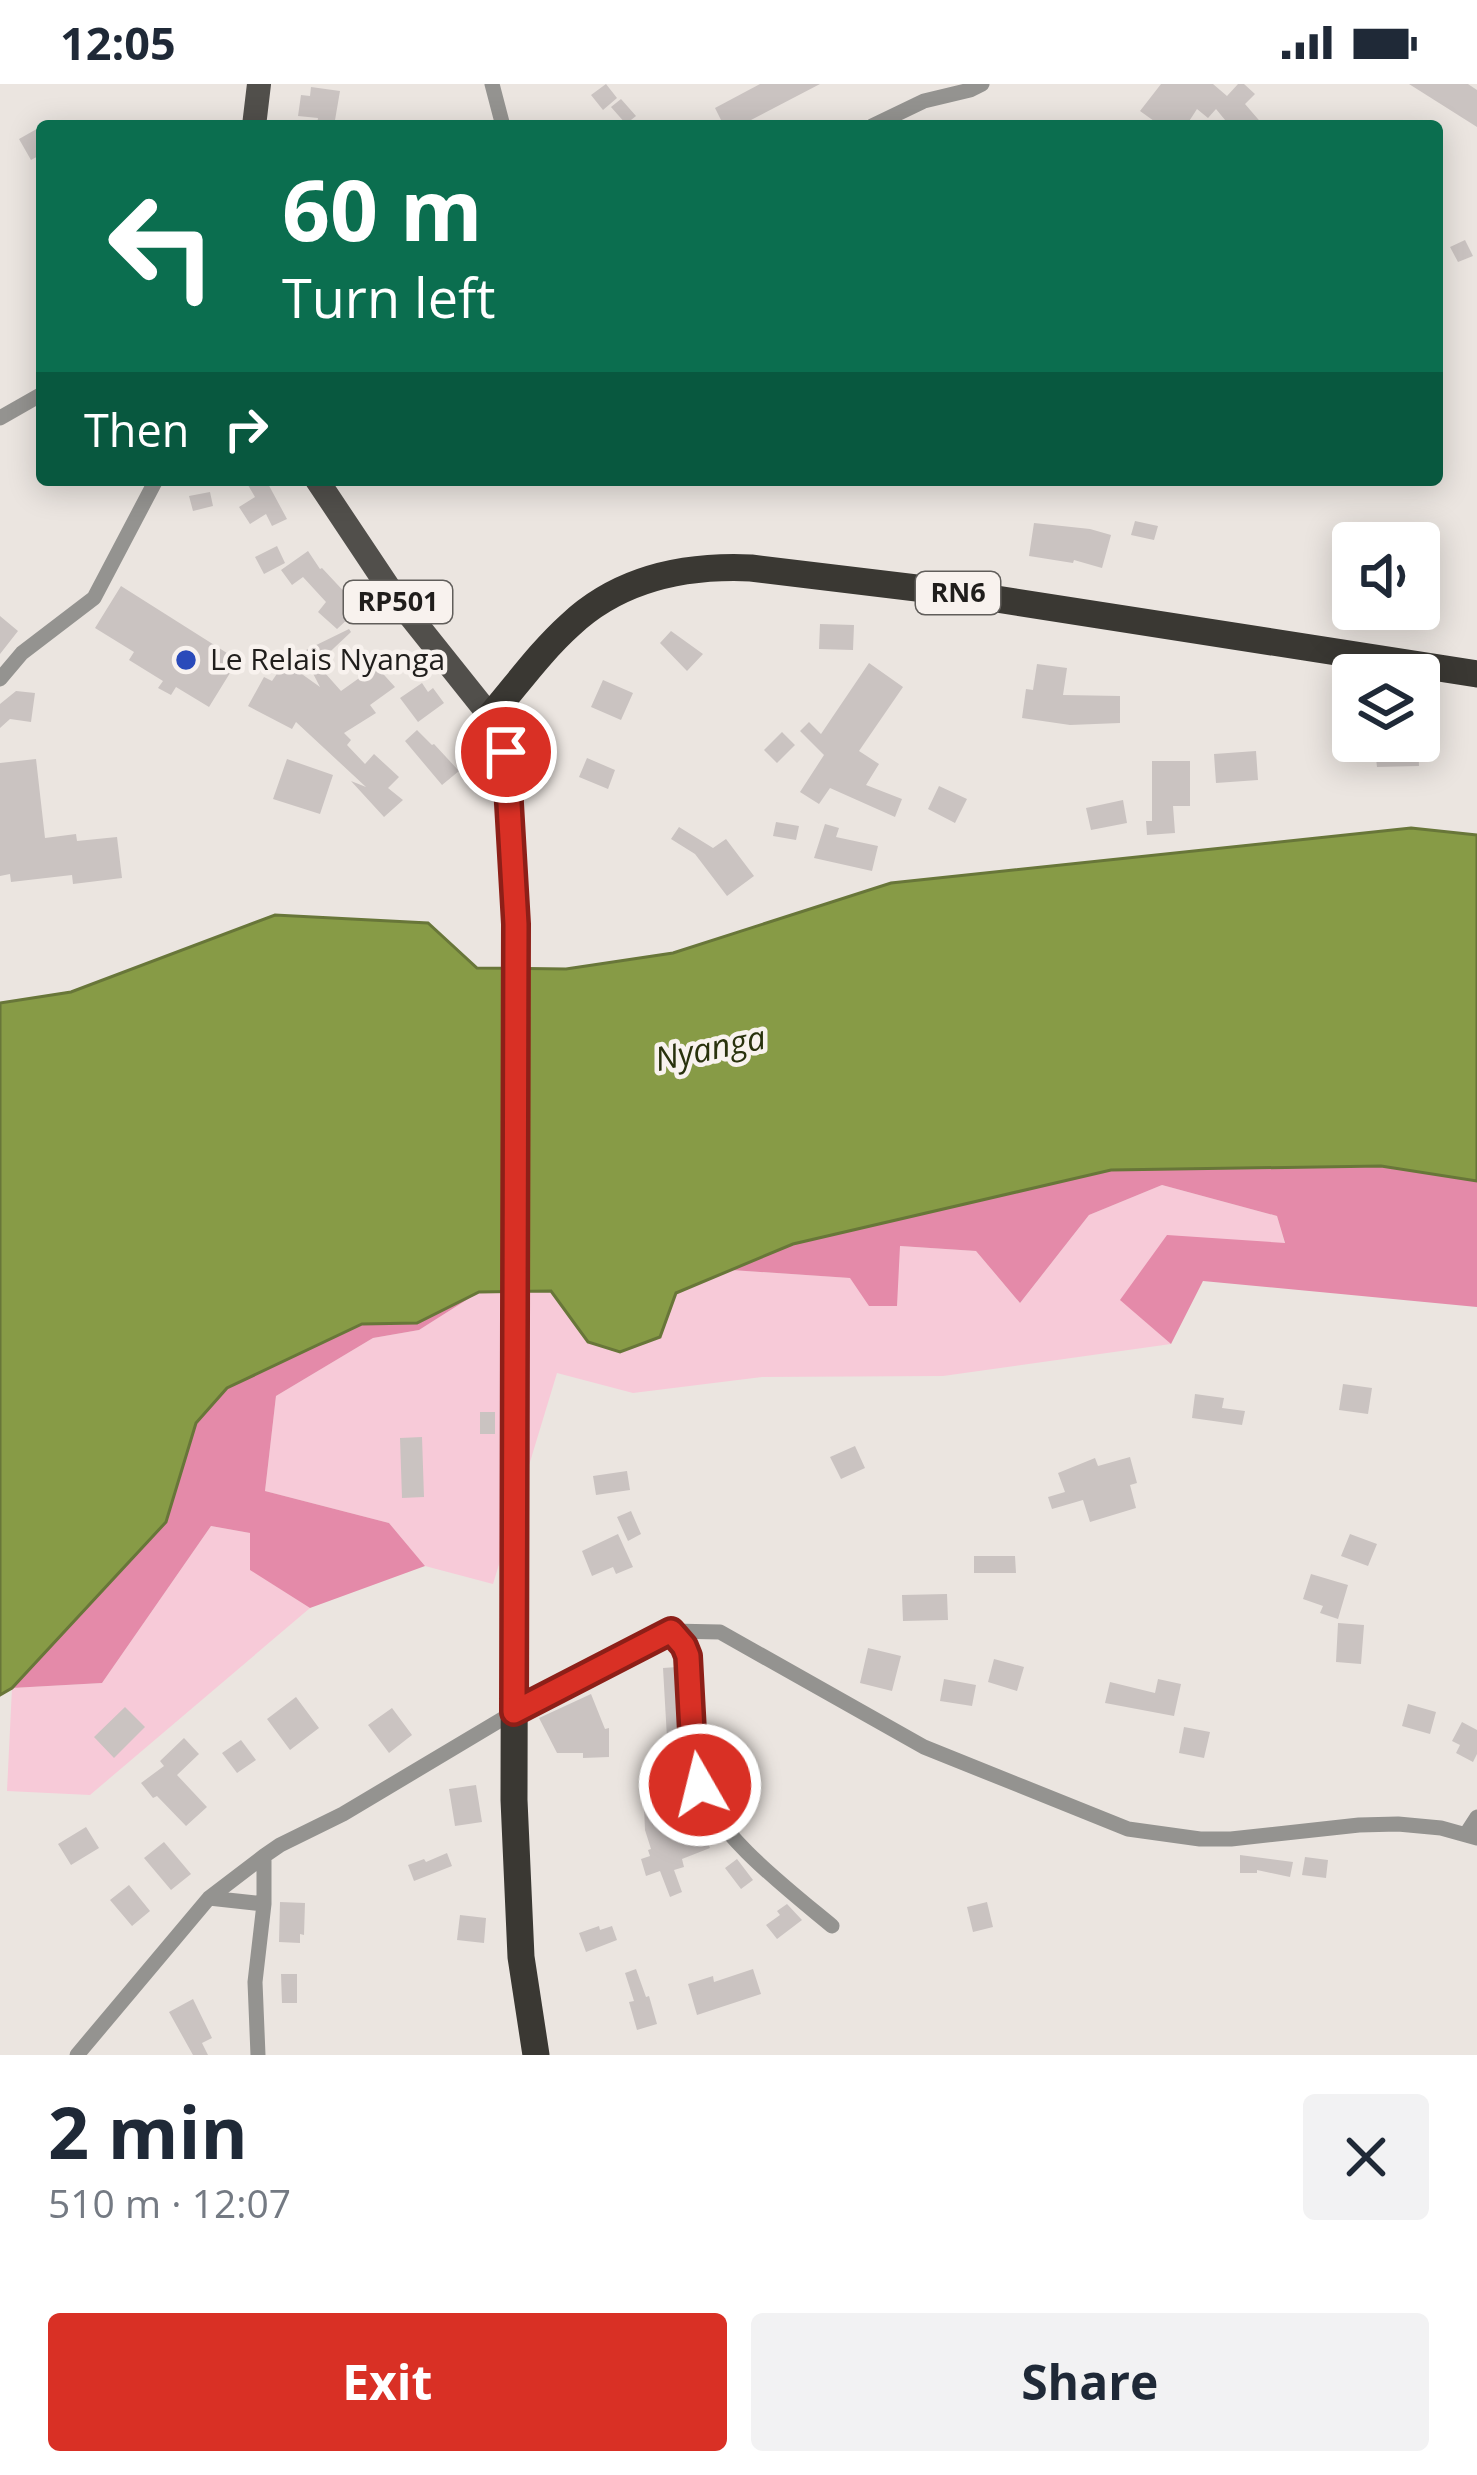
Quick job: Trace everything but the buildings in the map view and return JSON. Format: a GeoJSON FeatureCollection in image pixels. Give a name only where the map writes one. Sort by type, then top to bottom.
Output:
{"type":"FeatureCollection","features":[{"type":"Feature","properties":{"kind":"highway","name":"RN6"},"geometry":{"type":"LineString","coordinates":[[490,716],[548,647],[597,603],[660,575],[719,566],[958,592],[1477,674]]}},
{"type":"Feature","properties":{"kind":"highway"},"geometry":{"type":"LineString","coordinates":[[490,716],[506,752],[516,924],[514,1800],[521,1958],[536,2055]]}},
{"type":"Feature","properties":{"kind":"main road"},"geometry":{"type":"LineString","coordinates":[[255,120],[259,84]]}},
{"type":"Feature","properties":{"kind":"main road","name":"RP501"},"geometry":{"type":"LineString","coordinates":[[321,486],[395,597],[490,716]]}},
{"type":"Feature","properties":{"kind":"street"},"geometry":{"type":"LineString","coordinates":[[492,84],[501,120]]}},
{"type":"Feature","properties":{"kind":"street"},"geometry":{"type":"LineString","coordinates":[[884,120],[923,101],[982,84]]}},
{"type":"Feature","properties":{"kind":"street"},"geometry":{"type":"LineString","coordinates":[[0,418],[36,397]]}},
{"type":"Feature","properties":{"kind":"street"},"geometry":{"type":"LineString","coordinates":[[0,679],[22,653],[94,598],[153,486]]}},
{"type":"Feature","properties":{"kind":"street"},"geometry":{"type":"LineString","coordinates":[[671,1631],[688,1656],[692,1732],[706,1802],[763,1866],[832,1926]]}},
{"type":"Feature","properties":{"kind":"street"},"geometry":{"type":"LineString","coordinates":[[77,2055],[209,1898],[264,1856],[514,1712],[671,1631],[720,1632],[924,1747],[1128,1829],[1231,1839],[1398,1824],[1471,1836],[1477,1817]]}},
{"type":"Feature","properties":{"kind":"street"},"geometry":{"type":"LineString","coordinates":[[258,2055],[255,1982],[264,1856]]}},
{"type":"Feature","properties":{"kind":"street"},"geometry":{"type":"LineString","coordinates":[[209,1898],[264,1904]]}},
{"type":"Feature","properties":{"kind":"shaded area"},"geometry":{"type":"Polygon","coordinates":[[[1381,1166],[1477,1181],[1477,1307],[1203,1281],[1171,1344],[1120,1300],[1167,1235],[1285,1243],[1277,1216],[1162,1185],[1089,1215],[1020,1303],[976,1251],[900,1246],[897,1306],[869,1306],[850,1278],[731,1270],[793,1244],[1111,1170],[1381,1166]]]}},
{"type":"Feature","properties":{"kind":"shaded area"},"geometry":{"type":"Polygon","coordinates":[[[1162,1185],[1277,1216],[1285,1244],[1121,1300],[1171,1344],[943,1376],[762,1377],[633,1393],[557,1373],[493,1584],[425,1566],[389,1523],[265,1491],[276,1396],[373,1338],[419,1330],[479,1292],[552,1291],[588,1342],[660,1336],[676,1293],[731,1270],[851,1278],[900,1246],[976,1251],[1020,1303],[1089,1215],[1162,1185]]]}},
{"type":"Feature","properties":{"kind":"shaded area"},"geometry":{"type":"Polygon","coordinates":[[[479,1292],[419,1330],[373,1338],[276,1396],[265,1491],[389,1523],[425,1566],[310,1608],[250,1570],[250,1533],[211,1526],[102,1683],[12,1688],[166,1523],[196,1423],[227,1388],[362,1324],[417,1323],[479,1292]]]}},
{"type":"Feature","properties":{"kind":"shaded area"},"geometry":{"type":"Polygon","coordinates":[[[211,1526],[250,1533],[251,1570],[310,1608],[90,1795],[7,1791],[12,1688],[102,1683],[211,1526]]]}},
{"type":"Feature","properties":{"kind":"water","name":"Nyanga"},"geometry":{"type":"Polygon","coordinates":[[[1411,828],[1477,835],[1477,1181],[1381,1166],[1111,1170],[793,1244],[676,1293],[660,1337],[620,1352],[588,1342],[551,1291],[479,1292],[417,1323],[362,1324],[227,1388],[196,1423],[166,1522],[12,1688],[0,1695],[0,1003],[71,992],[275,915],[428,923],[477,968],[566,969],[673,953],[891,883],[1411,828]]]}},
{"type":"Feature","properties":{"kind":"place","name":"Le Relais Nyanga"},"geometry":{"type":"Point","coordinates":[186,660]}},
{"type":"Feature","properties":{"kind":"route"},"geometry":{"type":"LineString","coordinates":[[506,752],[516,924],[514,1712],[671,1631],[688,1656],[700,1785]]}}]}
